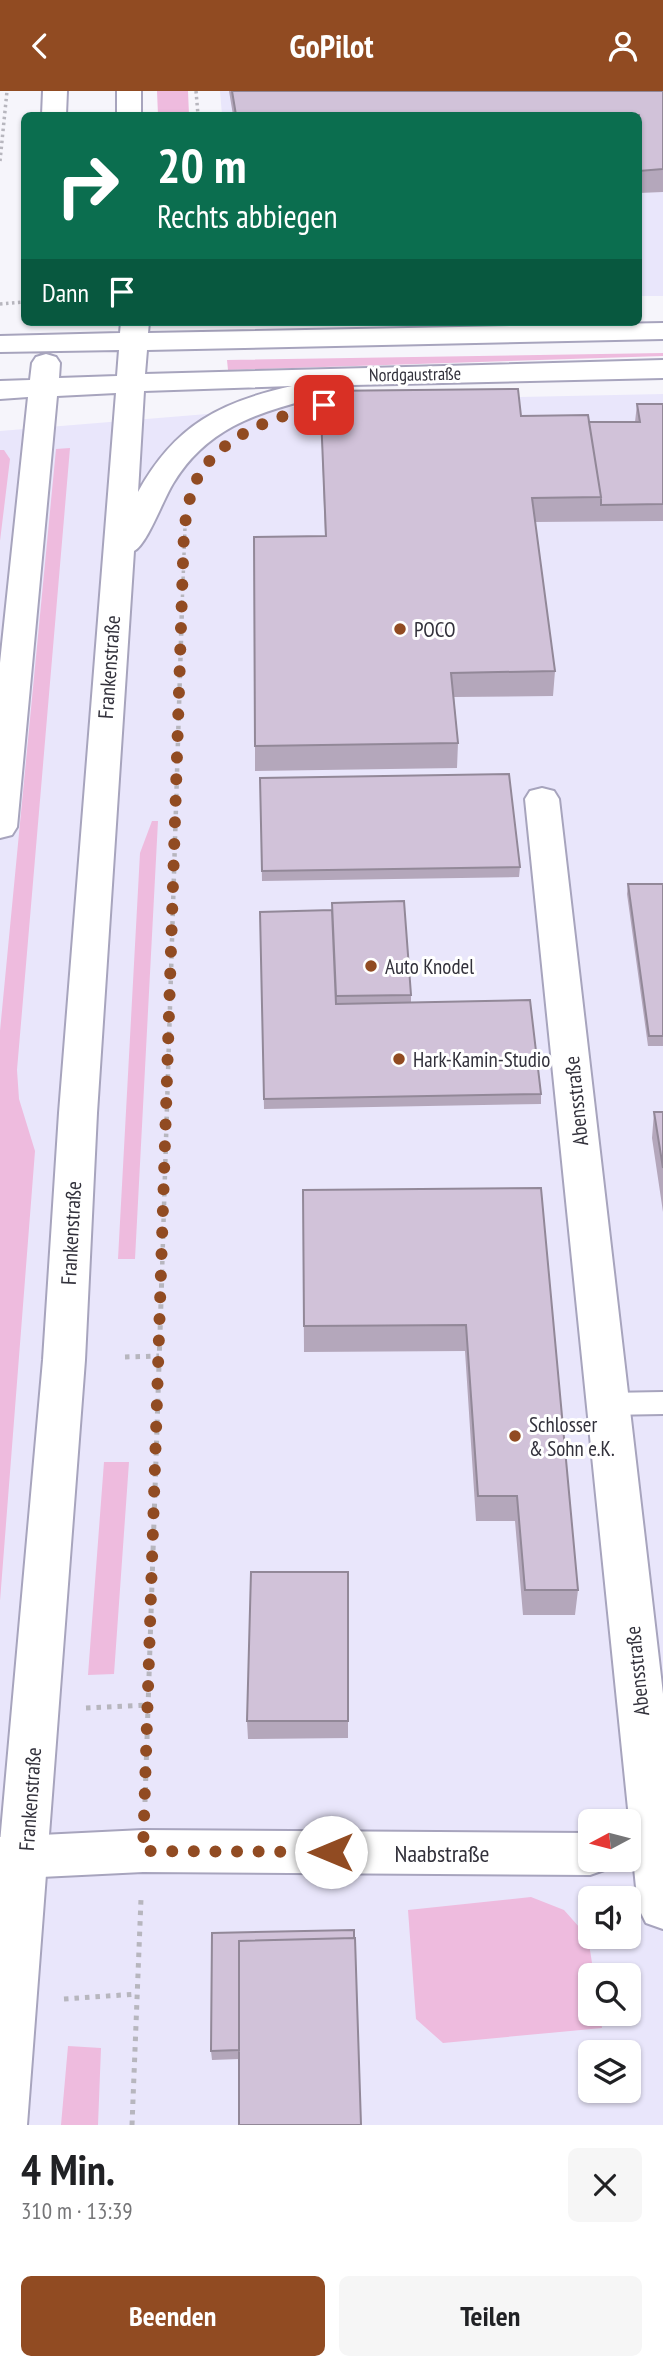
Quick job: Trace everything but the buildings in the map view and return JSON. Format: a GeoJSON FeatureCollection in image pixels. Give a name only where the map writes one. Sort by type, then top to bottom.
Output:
{"type":"FeatureCollection","features":[{"type":"Feature","properties":{"kind":"main road"},"geometry":{"type":"LineString","coordinates":[[54,112],[55,91]]}},
{"type":"Feature","properties":{"kind":"main road"},"geometry":{"type":"LineString","coordinates":[[128,91],[130,112]]}},
{"type":"Feature","properties":{"kind":"main road","name":"Frankenstraße"},"geometry":{"type":"LineString","coordinates":[[1,2125],[13,2001],[13,1857],[64,1360],[78,1113],[135,331]]}},
{"type":"Feature","properties":{"kind":"main road","name":"Nordgaustraße"},"geometry":{"type":"LineString","coordinates":[[0,344],[48,332],[663,331]]}},
{"type":"Feature","properties":{"kind":"main road"},"geometry":{"type":"LineString","coordinates":[[0,827],[45,388],[48,332]]}},
{"type":"Feature","properties":{"kind":"main road","name":"Nordgaustraße"},"geometry":{"type":"LineString","coordinates":[[0,390],[405,374],[663,369]]}},
{"type":"Feature","properties":{"kind":"main road"},"geometry":{"type":"LineString","coordinates":[[116,567],[152,488],[176,455],[203,428],[240,408],[284,396],[405,374]]}},
{"type":"Feature","properties":{"kind":"main road","name":"Abensstraße"},"geometry":{"type":"LineString","coordinates":[[542,799],[607,1404],[650,1854],[663,1907]]}},
{"type":"Feature","properties":{"kind":"main road","name":"Naabstraße"},"geometry":{"type":"LineString","coordinates":[[13,1857],[143,1851],[578,1854]]}},
{"type":"Feature","properties":{"kind":"lane"},"geometry":{"type":"LineString","coordinates":[[607,1404],[663,1403]]}},
{"type":"Feature","properties":{"kind":"path"},"geometry":{"type":"LineString","coordinates":[[0,161],[7,91]]}},
{"type":"Feature","properties":{"kind":"path"},"geometry":{"type":"LineString","coordinates":[[196,91],[198,112]]}},
{"type":"Feature","properties":{"kind":"path"},"geometry":{"type":"LineString","coordinates":[[0,304],[21,302]]}},
{"type":"Feature","properties":{"kind":"path"},"geometry":{"type":"LineString","coordinates":[[132,2125],[186,519]]}},
{"type":"Feature","properties":{"kind":"path"},"geometry":{"type":"LineString","coordinates":[[125,1357],[159,1356]]}},
{"type":"Feature","properties":{"kind":"path"},"geometry":{"type":"LineString","coordinates":[[13,2001],[137,1994]]}},
{"type":"Feature","properties":{"kind":"shaded area"},"geometry":{"type":"Polygon","coordinates":[[[157,91],[188,91],[189,112],[158,112],[157,91]]]}},
{"type":"Feature","properties":{"kind":"shaded area"},"geometry":{"type":"Polygon","coordinates":[[[220,91],[663,91],[663,296],[642,296],[642,112],[222,112],[220,91]]]}},
{"type":"Feature","properties":{"kind":"shaded area"},"geometry":{"type":"Polygon","coordinates":[[[663,353],[663,356],[228,370],[227,360],[663,353]]]}},
{"type":"Feature","properties":{"kind":"shaded area"},"geometry":{"type":"Polygon","coordinates":[[[663,394],[663,2125],[0,2125],[0,431],[376,400],[663,394]]]}},
{"type":"Feature","properties":{"kind":"shaded area"},"geometry":{"type":"Polygon","coordinates":[[[70,448],[17,1070],[19,1099],[35,1151],[0,1601],[0,1031],[56,449],[70,448]]]}},
{"type":"Feature","properties":{"kind":"shaded area"},"geometry":{"type":"Polygon","coordinates":[[[0,450],[4,450],[10,459],[0,541],[0,450]]]}},
{"type":"Feature","properties":{"kind":"shaded area"},"geometry":{"type":"Polygon","coordinates":[[[152,821],[158,821],[135,1259],[118,1259],[140,853],[152,821]]]}},
{"type":"Feature","properties":{"kind":"shaded area"},"geometry":{"type":"Polygon","coordinates":[[[104,1462],[129,1462],[114,1674],[88,1675],[104,1462]]]}},
{"type":"Feature","properties":{"kind":"shaded area"},"geometry":{"type":"Polygon","coordinates":[[[531,1897],[564,1910],[578,1926],[578,1949],[590,1949],[592,1963],[578,1963],[578,2026],[602,2028],[443,2043],[416,2019],[408,1910],[531,1897]]]}},
{"type":"Feature","properties":{"kind":"shaded area"},"geometry":{"type":"Polygon","coordinates":[[[68,2046],[101,2048],[98,2125],[61,2125],[68,2046]]]}},
{"type":"Feature","properties":{"kind":"place","name":"POCO"},"geometry":{"type":"Point","coordinates":[400,629]}},
{"type":"Feature","properties":{"kind":"place","name":"Auto Knodel"},"geometry":{"type":"Point","coordinates":[371,966]}},
{"type":"Feature","properties":{"kind":"place","name":"Hark-Kamin-Studio"},"geometry":{"type":"Point","coordinates":[399,1059]}},
{"type":"Feature","properties":{"kind":"place","name":"Schlosser & Sohn e.K."},"geometry":{"type":"Point","coordinates":[515,1436]}},
{"type":"Feature","properties":{"kind":"route"},"geometry":{"type":"LineString","coordinates":[[324,405],[260,426],[234,440],[212,458],[198,477],[190,498],[184,530],[143,1851],[331,1852]]}}]}
